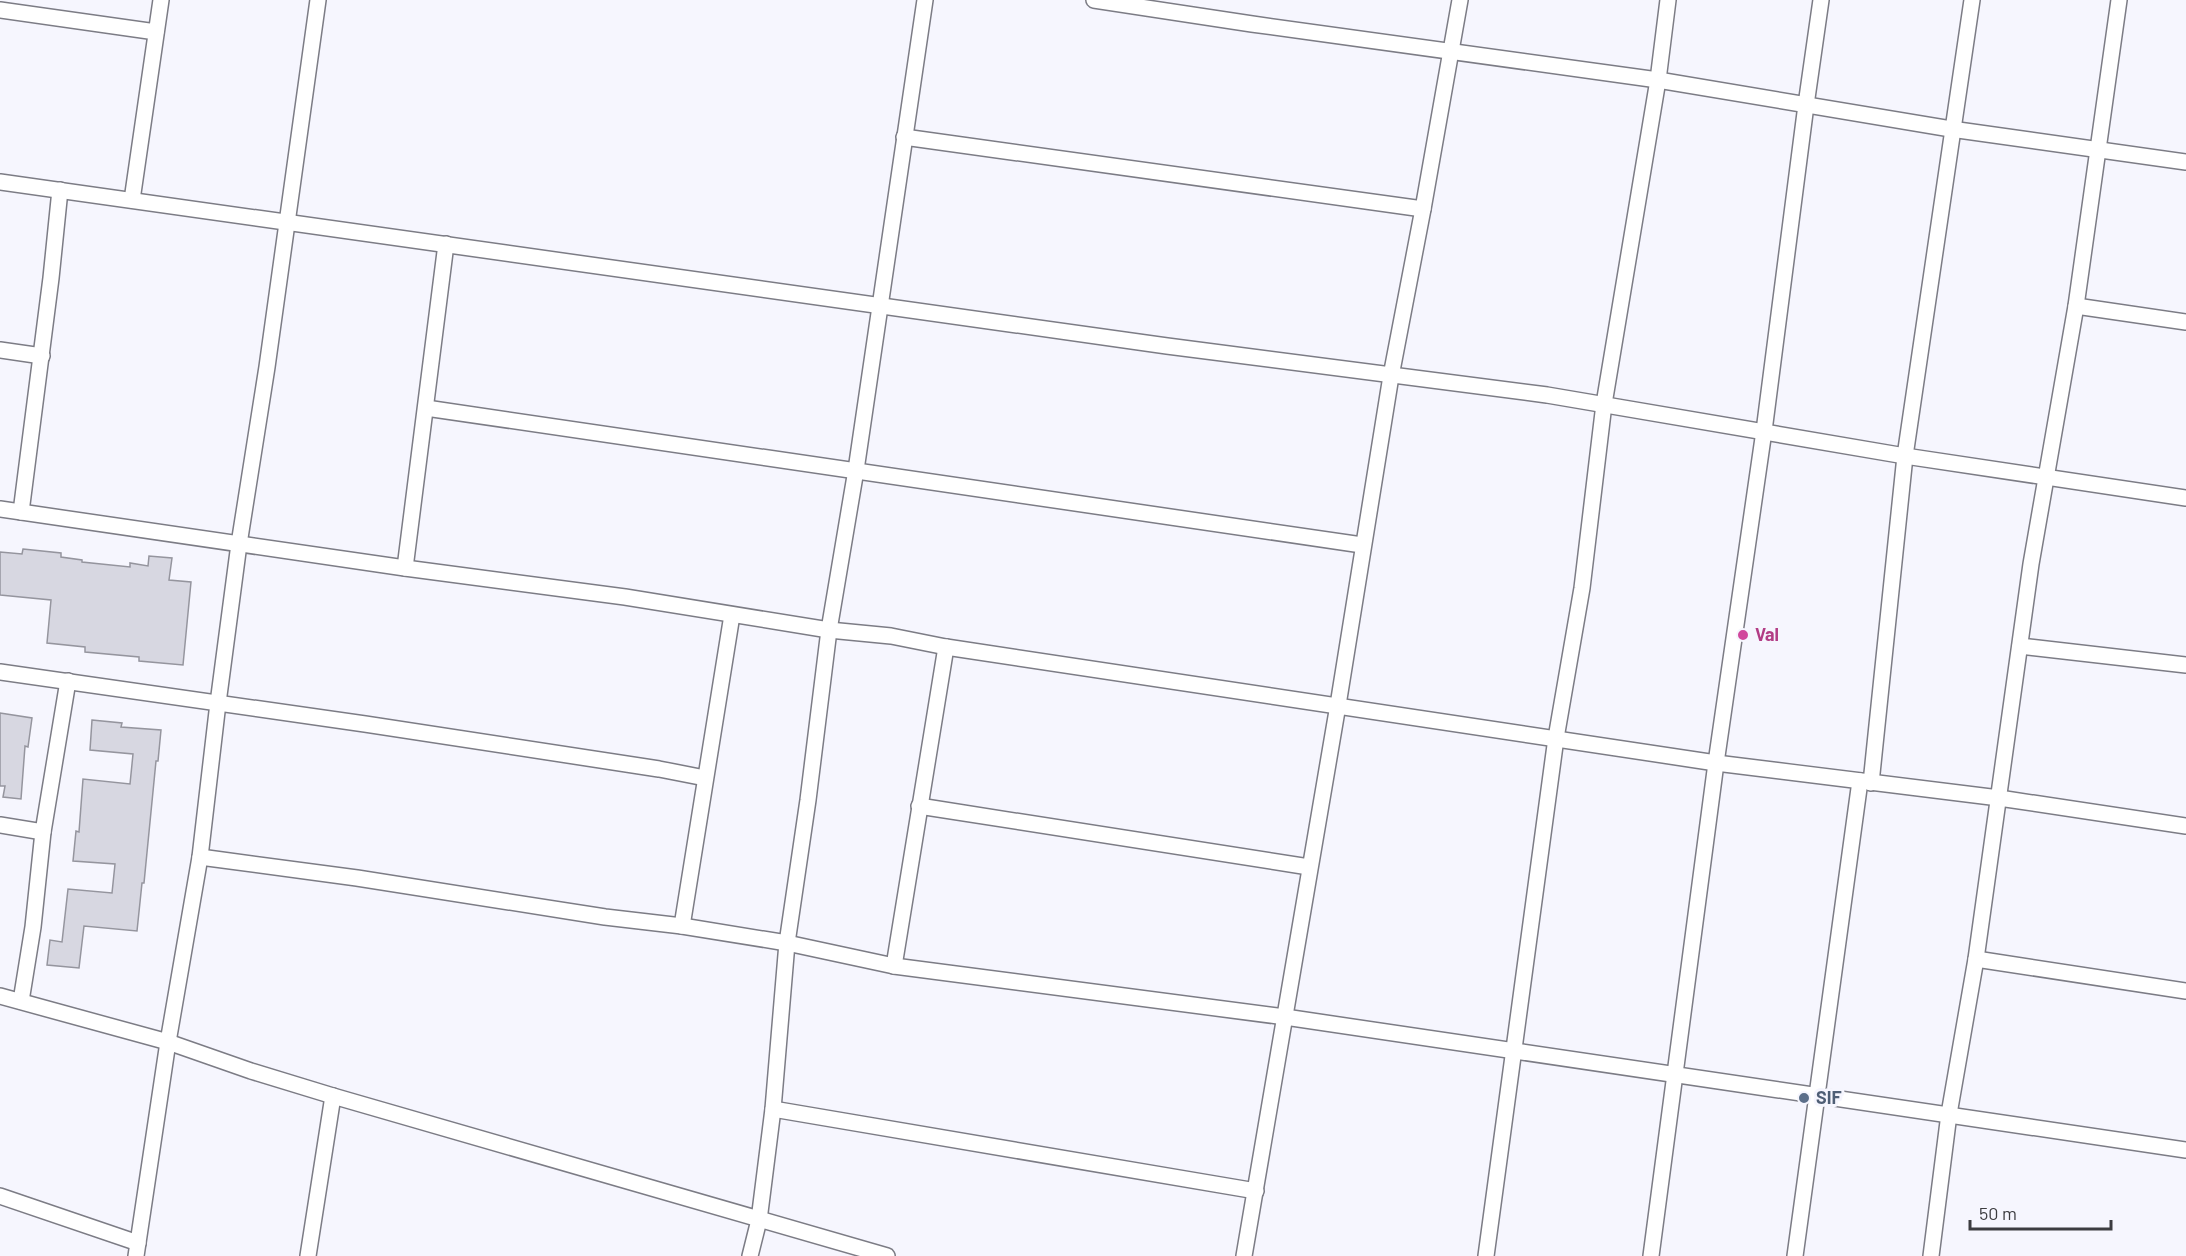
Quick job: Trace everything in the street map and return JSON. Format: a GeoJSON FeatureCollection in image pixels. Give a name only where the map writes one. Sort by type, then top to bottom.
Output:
{"type":"FeatureCollection","features":[{"type":"Feature","properties":{"kind":"street"},"geometry":{"type":"LineString","coordinates":[[132,201],[161,0]]}},
{"type":"Feature","properties":{"kind":"street"},"geometry":{"type":"LineString","coordinates":[[1,1201],[137,1250],[168,1042],[200,857],[239,544],[318,0]]}},
{"type":"Feature","properties":{"kind":"street"},"geometry":{"type":"LineString","coordinates":[[750,1256],[759,1220],[773,1109],[787,943],[829,630],[856,470],[925,0]]}},
{"type":"Feature","properties":{"kind":"street"},"geometry":{"type":"LineString","coordinates":[[1094,0],[1658,80],[1952,129],[2186,162]]}},
{"type":"Feature","properties":{"kind":"street"},"geometry":{"type":"LineString","coordinates":[[1244,1256],[1338,705],[1391,376],[1424,209],[1461,0]]}},
{"type":"Feature","properties":{"kind":"street"},"geometry":{"type":"LineString","coordinates":[[1486,1256],[1556,738],[1582,588],[1604,404],[1658,80],[1668,0]]}},
{"type":"Feature","properties":{"kind":"street"},"geometry":{"type":"LineString","coordinates":[[1651,1256],[1821,0]]}},
{"type":"Feature","properties":{"kind":"street"},"geometry":{"type":"LineString","coordinates":[[1795,1256],[1866,782],[1905,456],[1930,297],[1971,0]]}},
{"type":"Feature","properties":{"kind":"street"},"geometry":{"type":"LineString","coordinates":[[1931,1256],[1949,1114],[1976,959],[2019,646],[2076,306],[2119,0]]}},
{"type":"Feature","properties":{"kind":"street"},"geometry":{"type":"LineString","coordinates":[[0,10],[156,32]]}},
{"type":"Feature","properties":{"kind":"street"},"geometry":{"type":"LineString","coordinates":[[904,137],[1424,209]]}},
{"type":"Feature","properties":{"kind":"street"},"geometry":{"type":"LineString","coordinates":[[0,182],[880,306],[1546,395],[1905,456],[2186,498]]}},
{"type":"Feature","properties":{"kind":"street"},"geometry":{"type":"LineString","coordinates":[[21,512],[42,356],[60,190]]}},
{"type":"Feature","properties":{"kind":"street"},"geometry":{"type":"LineString","coordinates":[[405,568],[446,244]]}},
{"type":"Feature","properties":{"kind":"street"},"geometry":{"type":"LineString","coordinates":[[2076,306],[2186,322]]}},
{"type":"Feature","properties":{"kind":"street"},"geometry":{"type":"LineString","coordinates":[[0,350],[42,356]]}},
{"type":"Feature","properties":{"kind":"street"},"geometry":{"type":"LineString","coordinates":[[426,408],[1362,545]]}},
{"type":"Feature","properties":{"kind":"street"},"geometry":{"type":"LineString","coordinates":[[0,509],[615,596],[829,630],[891,636],[1716,763],[1999,798],[2186,826]]}},
{"type":"Feature","properties":{"kind":"street"},"geometry":{"type":"LineString","coordinates":[[682,926],[732,615]]}},
{"type":"Feature","properties":{"kind":"street"},"geometry":{"type":"LineString","coordinates":[[894,966],[946,646]]}},
{"type":"Feature","properties":{"kind":"street"},"geometry":{"type":"LineString","coordinates":[[2019,646],[2186,665]]}},
{"type":"Feature","properties":{"kind":"street"},"geometry":{"type":"LineString","coordinates":[[0,672],[659,769],[705,778]]}},
{"type":"Feature","properties":{"kind":"street"},"geometry":{"type":"LineString","coordinates":[[21,1001],[33,927],[43,832],[68,681]]}},
{"type":"Feature","properties":{"kind":"street"},"geometry":{"type":"LineString","coordinates":[[919,806],[1309,867]]}},
{"type":"Feature","properties":{"kind":"street"},"geometry":{"type":"LineString","coordinates":[[0,825],[43,832]]}},
{"type":"Feature","properties":{"kind":"street"},"geometry":{"type":"LineString","coordinates":[[200,857],[357,878],[605,917],[682,926],[787,943],[894,966],[1285,1017],[2186,1150]]}},
{"type":"Feature","properties":{"kind":"street"},"geometry":{"type":"LineString","coordinates":[[1976,959],[2186,991]]}},
{"type":"Feature","properties":{"kind":"street"},"geometry":{"type":"LineString","coordinates":[[0,996],[168,1042],[333,1096],[887,1256]]}},
{"type":"Feature","properties":{"kind":"street"},"geometry":{"type":"LineString","coordinates":[[308,1256],[333,1096]]}},
{"type":"Feature","properties":{"kind":"street"},"geometry":{"type":"LineString","coordinates":[[773,1109],[1256,1191]]}},
{"type":"Feature","properties":{"kind":"building"},"geometry":{"type":"Polygon","coordinates":[[[23,549],[61,553],[61,557],[82,560],[82,562],[130,567],[130,563],[148,566],[149,556],[172,558],[169,580],[191,582],[183,665],[139,661],[139,657],[85,652],[85,647],[47,643],[51,600],[0,595],[0,552],[22,554],[23,549]]]}},
{"type":"Feature","properties":{"kind":"building"},"geometry":{"type":"Polygon","coordinates":[[[0,713],[32,718],[28,747],[25,746],[21,799],[3,797],[5,786],[0,786],[0,713]]]}},
{"type":"Feature","properties":{"kind":"building"},"geometry":{"type":"Polygon","coordinates":[[[92,720],[122,723],[121,727],[161,730],[137,931],[84,926],[79,968],[47,965],[50,940],[62,942],[68,889],[112,893],[115,864],[73,861],[76,831],[79,832],[83,779],[130,784],[133,754],[90,750],[92,720]]]}},
{"type":"Feature","properties":{"kind":"place","name":"Val"},"geometry":{"type":"Point","coordinates":[1743,635]}},
{"type":"Feature","properties":{"kind":"place","name":"SIF"},"geometry":{"type":"Point","coordinates":[1804,1098]}}]}
